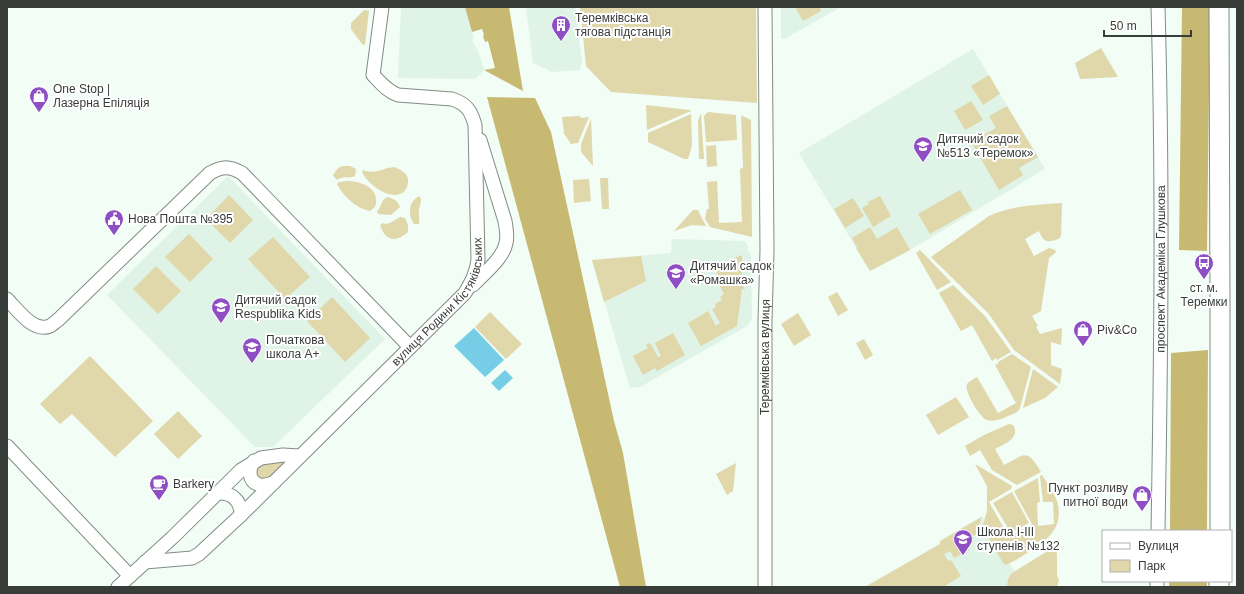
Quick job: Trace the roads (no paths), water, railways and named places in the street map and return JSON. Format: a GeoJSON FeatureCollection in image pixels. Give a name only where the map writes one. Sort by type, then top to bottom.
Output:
{"type":"FeatureCollection","features":[{"type":"Feature","properties":{"kind":"highway"},"geometry":{"type":"LineString","coordinates":[[1219,7],[1220,530]]}},
{"type":"Feature","properties":{"kind":"street","name":"вулиця Родини Кістяківських"},"geometry":{"type":"LineString","coordinates":[[145,562],[192,558],[199,554],[241,515],[465,293],[473,281],[478,260],[475,125],[473,117],[467,107],[452,99],[398,95],[392,93],[387,90],[373,75],[382,7]]}},
{"type":"Feature","properties":{"kind":"street","name":"Теремківська вулиця"},"geometry":{"type":"LineString","coordinates":[[765,587],[765,322],[767,250],[766,7]]}},
{"type":"Feature","properties":{"kind":"street","name":"проспект Академіка Глушкова"},"geometry":{"type":"LineString","coordinates":[[1158,7],[1161,99],[1161,389],[1158,530]]}},
{"type":"Feature","properties":{"kind":"street"},"geometry":{"type":"LineString","coordinates":[[465,293],[499,257],[506,242],[507,232],[505,221],[475,125]]}},
{"type":"Feature","properties":{"kind":"street"},"geometry":{"type":"LineString","coordinates":[[7,299],[28,321],[37,326],[49,326],[58,320],[210,173],[221,167],[233,168],[242,173],[410,347]]}},
{"type":"Feature","properties":{"kind":"street"},"geometry":{"type":"LineString","coordinates":[[7,446],[130,576]]}},
{"type":"Feature","properties":{"kind":"street"},"geometry":{"type":"LineString","coordinates":[[118,587],[241,470],[261,458],[270,456],[299,456]]}},
{"type":"Feature","properties":{"kind":"street"},"geometry":{"type":"LineString","coordinates":[[254,461],[249,474],[253,480],[259,485],[273,483]]}},
{"type":"Feature","properties":{"kind":"street"},"geometry":{"type":"LineString","coordinates":[[218,493],[228,493],[239,505],[241,515]]}},
{"type":"Feature","properties":{"kind":"street"},"geometry":{"type":"LineString","coordinates":[[173,536],[172,545],[177,554],[190,558]]}},
{"type":"Feature","properties":{"kind":"water"},"geometry":{"type":"Polygon","coordinates":[[[474,328],[504,360],[485,377],[454,346],[474,328]]]}},
{"type":"Feature","properties":{"kind":"water"},"geometry":{"type":"Polygon","coordinates":[[[505,370],[513,378],[499,391],[491,383],[505,370]]]}},
{"type":"Feature","properties":{"kind":"place","name":"Теремківська тягова підстанція"},"geometry":{"type":"Point","coordinates":[561,42]}},
{"type":"Feature","properties":{"kind":"place","name":"One Stop | Лазерна Епіляція"},"geometry":{"type":"Point","coordinates":[39,113]}},
{"type":"Feature","properties":{"kind":"place","name":"Дитячий садок №513 «Теремок»"},"geometry":{"type":"Point","coordinates":[923,163]}},
{"type":"Feature","properties":{"kind":"place","name":"Нова Пошта №395"},"geometry":{"type":"Point","coordinates":[114,236]}},
{"type":"Feature","properties":{"kind":"place","name":"ст. м. Теремки"},"geometry":{"type":"Point","coordinates":[1204,280]}},
{"type":"Feature","properties":{"kind":"place","name":"Дитячий садок «Ромашка»"},"geometry":{"type":"Point","coordinates":[676,290]}},
{"type":"Feature","properties":{"kind":"place","name":"Дитячий садок Respublika Kids"},"geometry":{"type":"Point","coordinates":[221,324]}},
{"type":"Feature","properties":{"kind":"place","name":"Piv&Co"},"geometry":{"type":"Point","coordinates":[1083,347]}},
{"type":"Feature","properties":{"kind":"place","name":"Початкова школа А+"},"geometry":{"type":"Point","coordinates":[252,364]}},
{"type":"Feature","properties":{"kind":"place","name":"Barkery"},"geometry":{"type":"Point","coordinates":[159,501]}},
{"type":"Feature","properties":{"kind":"place","name":"Пункт розливу питної води"},"geometry":{"type":"Point","coordinates":[1142,512]}},
{"type":"Feature","properties":{"kind":"place","name":"Школа І-ІІІ ступенів №132"},"geometry":{"type":"Point","coordinates":[963,556]}}]}
